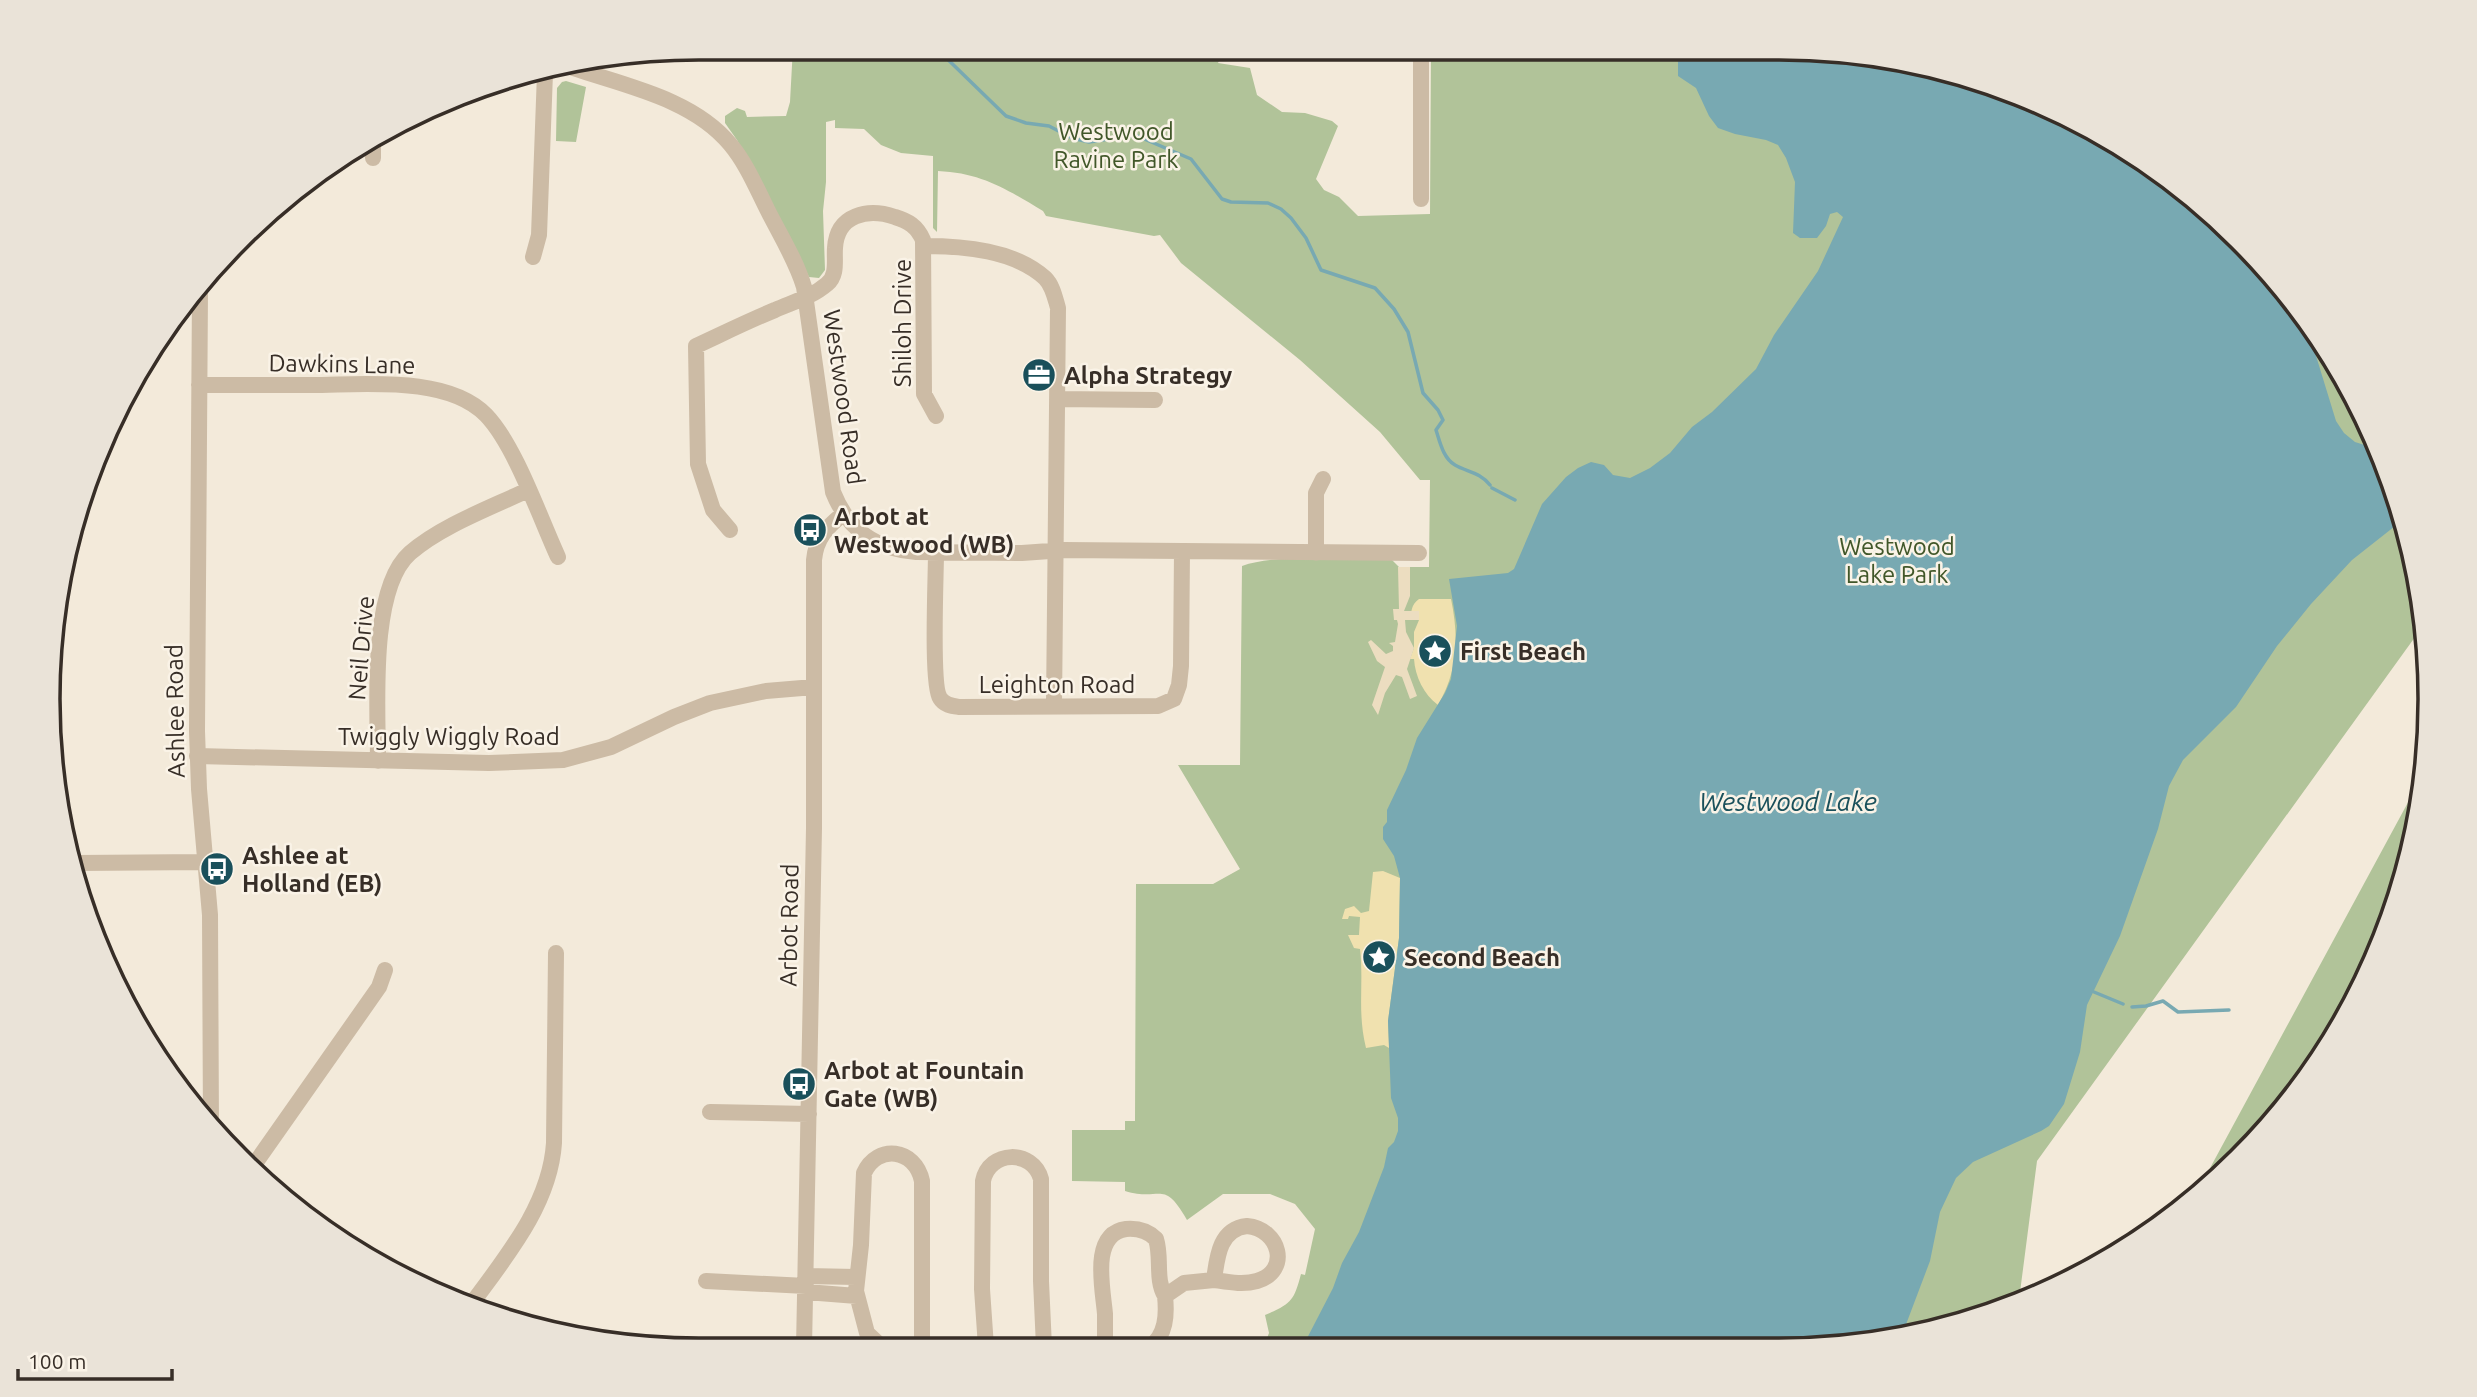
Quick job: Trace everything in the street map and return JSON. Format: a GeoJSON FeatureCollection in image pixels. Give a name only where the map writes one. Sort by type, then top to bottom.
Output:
{"type":"FeatureCollection","features":[{"type":"Feature","properties":{"kind":"street"},"geometry":{"type":"LineString","coordinates":[[1421,60],[1421,199]]}},
{"type":"Feature","properties":{"kind":"street","name":"Westwood Road"},"geometry":{"type":"LineString","coordinates":[[581,71],[679,106],[708,122],[739,156],[794,262],[807,296],[830,478],[843,514],[857,530],[876,542],[903,551],[936,552],[1419,553]]}},
{"type":"Feature","properties":{"kind":"street"},"geometry":{"type":"LineString","coordinates":[[533,257],[539,235],[545,78]]}},
{"type":"Feature","properties":{"kind":"street","name":"Shiloh Drive"},"geometry":{"type":"LineString","coordinates":[[807,296],[831,280],[838,233],[857,214],[871,212],[913,225],[924,246],[924,394],[936,416]]}},
{"type":"Feature","properties":{"kind":"street"},"geometry":{"type":"LineString","coordinates":[[924,246],[982,250],[1007,258],[1046,279],[1054,292],[1058,308],[1054,706]]}},
{"type":"Feature","properties":{"kind":"street"},"geometry":{"type":"LineString","coordinates":[[730,530],[713,510],[698,464],[696,346],[807,296]]}},
{"type":"Feature","properties":{"kind":"street","name":"Ashlee Road"},"geometry":{"type":"LineString","coordinates":[[200,300],[197,756],[211,958],[211,1111]]}},
{"type":"Feature","properties":{"kind":"street","name":"Dawkins Lane"},"geometry":{"type":"LineString","coordinates":[[199,385],[401,386],[449,394],[471,403],[487,416],[509,448],[558,557]]}},
{"type":"Feature","properties":{"kind":"street"},"geometry":{"type":"LineString","coordinates":[[1057,399],[1155,400]]}},
{"type":"Feature","properties":{"kind":"street"},"geometry":{"type":"LineString","coordinates":[[1316,553],[1316,493],[1323,479]]}},
{"type":"Feature","properties":{"kind":"street","name":"Neil Drive"},"geometry":{"type":"LineString","coordinates":[[378,761],[381,624],[388,591],[399,565],[429,538],[528,490]]}},
{"type":"Feature","properties":{"kind":"street","name":"Arbot Road"},"geometry":{"type":"LineString","coordinates":[[804,1338],[814,552],[822,533],[843,514]]}},
{"type":"Feature","properties":{"kind":"street","name":"Leighton Road"},"geometry":{"type":"LineString","coordinates":[[936,552],[935,676],[939,697],[948,704],[959,707],[1158,706],[1174,699],[1181,666],[1182,551]]}},
{"type":"Feature","properties":{"kind":"street","name":"Twiggly Wiggly Road"},"geometry":{"type":"LineString","coordinates":[[197,756],[533,763],[563,760],[611,747],[710,703],[766,691],[814,687]]}},
{"type":"Feature","properties":{"kind":"street"},"geometry":{"type":"LineString","coordinates":[[81,863],[205,862]]}},
{"type":"Feature","properties":{"kind":"street"},"geometry":{"type":"LineString","coordinates":[[476,1298],[519,1238],[550,1172],[554,1143],[556,953]]}},
{"type":"Feature","properties":{"kind":"street"},"geometry":{"type":"LineString","coordinates":[[257,1160],[380,987],[385,970]]}},
{"type":"Feature","properties":{"kind":"street"},"geometry":{"type":"LineString","coordinates":[[710,1112],[809,1114]]}},
{"type":"Feature","properties":{"kind":"street"},"geometry":{"type":"LineString","coordinates":[[872,1338],[867,1333],[857,1296],[863,1173],[868,1163],[874,1159],[892,1154],[904,1155],[915,1162],[920,1169],[922,1181],[922,1338]]}},
{"type":"Feature","properties":{"kind":"street"},"geometry":{"type":"LineString","coordinates":[[985,1338],[982,1289],[983,1181],[989,1166],[1001,1158],[1011,1157],[1034,1164],[1041,1179],[1044,1338]]}},
{"type":"Feature","properties":{"kind":"street"},"geometry":{"type":"LineString","coordinates":[[1104,1338],[1102,1255],[1112,1234],[1139,1229],[1156,1239],[1159,1249],[1159,1282],[1165,1296],[1166,1318],[1158,1338]]}},
{"type":"Feature","properties":{"kind":"street"},"geometry":{"type":"LineString","coordinates":[[806,1285],[856,1277]]}},
{"type":"Feature","properties":{"kind":"street"},"geometry":{"type":"LineString","coordinates":[[1165,1296],[1184,1283],[1214,1280]]}},
{"type":"Feature","properties":{"kind":"street"},"geometry":{"type":"LineString","coordinates":[[706,1281],[806,1285],[857,1296]]}},
{"type":"Feature","properties":{"kind":"green space","name":"Westwood Lake"},"geometry":{"type":"Polygon","coordinates":[[[792,60],[1219,60],[1218,63],[1250,68],[1257,95],[1282,112],[1305,113],[1332,121],[1338,126],[1316,179],[1324,190],[1339,197],[1358,216],[1430,214],[1431,60],[1820,61],[1903,72],[1984,93],[2061,125],[2134,167],[2200,218],[2259,277],[2310,343],[2352,416],[2369,454],[2396,533],[2414,638],[2037,1161],[2020,1290],[1944,1316],[1862,1332],[1820,1336],[1267,1338],[1269,1333],[1265,1315],[1281,1308],[1293,1296],[1301,1274],[1305,1275],[1315,1229],[1295,1204],[1270,1194],[1223,1194],[1187,1220],[1167,1195],[1125,1191],[1125,1182],[1072,1181],[1072,1130],[1125,1130],[1125,1121],[1135,1121],[1136,884],[1213,884],[1240,869],[1178,765],[1240,765],[1242,566],[1275,560],[1315,558],[1391,559],[1399,567],[1429,567],[1430,480],[1420,480],[1380,432],[1300,360],[1181,263],[1160,235],[1046,216],[1043,211],[993,183],[968,175],[938,171],[937,232],[933,228],[933,156],[901,153],[881,145],[864,129],[835,128],[835,120],[826,122],[823,211],[825,270],[819,278],[809,277],[737,140],[725,123],[725,116],[737,108],[745,111],[747,117],[786,116],[790,102],[792,60]]]}},
{"type":"Feature","properties":{"kind":"green space"},"geometry":{"type":"Polygon","coordinates":[[[566,81],[586,87],[576,142],[556,141],[557,88],[566,81]]]}},
{"type":"Feature","properties":{"kind":"green space"},"geometry":{"type":"Polygon","coordinates":[[[2409,801],[2396,864],[2384,904],[2352,981],[2332,1018],[2310,1054],[2259,1120],[2209,1171],[2409,801]]]}},
{"type":"Feature","properties":{"kind":"sand","name":"First Beach"},"geometry":{"type":"Polygon","coordinates":[[[1419,599],[1451,599],[1454,613],[1456,640],[1453,667],[1438,705],[1425,691],[1418,678],[1414,659],[1410,659],[1414,648],[1414,632],[1419,620],[1411,620],[1411,611],[1419,599]]]}},
{"type":"Feature","properties":{"kind":"sand","name":"Second Beach"},"geometry":{"type":"Polygon","coordinates":[[[1383,871],[1400,878],[1399,938],[1388,1021],[1389,1048],[1384,1045],[1366,1048],[1362,1022],[1360,949],[1354,948],[1348,935],[1359,935],[1360,917],[1349,916],[1348,919],[1342,919],[1345,909],[1354,906],[1361,913],[1369,911],[1373,872],[1383,871]]]}},
{"type":"Feature","properties":{"kind":"shaded area"},"geometry":{"type":"Polygon","coordinates":[[[1398,567],[1410,567],[1410,596],[1404,611],[1419,611],[1419,620],[1405,620],[1406,632],[1414,648],[1407,669],[1417,696],[1410,699],[1402,677],[1396,675],[1385,693],[1378,715],[1372,705],[1385,667],[1377,661],[1368,642],[1371,640],[1386,654],[1393,651],[1393,646],[1389,643],[1395,642],[1398,624],[1397,620],[1394,620],[1393,609],[1399,609],[1398,567]]]}},
{"type":"Feature","properties":{"kind":"water","name":"Westwood Lake"},"geometry":{"type":"Polygon","coordinates":[[[1678,60],[1820,61],[1903,72],[1984,93],[2023,108],[2061,125],[2134,167],[2200,218],[2230,247],[2259,277],[2310,343],[2336,421],[2344,433],[2355,442],[2365,445],[2394,527],[2352,560],[2311,604],[2277,646],[2236,707],[2183,760],[2169,786],[2158,829],[2120,936],[2087,1005],[2080,1052],[2064,1104],[2049,1126],[1973,1162],[1956,1178],[1940,1212],[1930,1261],[1906,1324],[1862,1332],[1778,1338],[1307,1338],[1359,1232],[1384,1167],[1388,1148],[1394,1142],[1398,1131],[1398,1118],[1391,1098],[1388,1021],[1399,938],[1400,878],[1394,856],[1383,839],[1383,827],[1387,822],[1387,810],[1406,770],[1417,738],[1451,679],[1457,626],[1449,579],[1508,573],[1514,569],[1542,504],[1566,477],[1578,468],[1591,462],[1604,465],[1613,475],[1630,478],[1650,468],[1670,453],[1692,427],[1712,412],[1756,369],[1774,335],[1818,271],[1843,217],[1837,212],[1830,214],[1826,226],[1817,238],[1800,238],[1793,233],[1795,182],[1778,145],[1718,128],[1709,116],[1696,88],[1678,76],[1678,60]]]}},
{"type":"Feature","properties":{"kind":"waterway"},"geometry":{"type":"LineString","coordinates":[[948,60],[1006,116],[1026,123],[1049,126],[1072,138],[1089,142],[1135,135],[1191,159],[1222,199],[1231,202],[1268,203],[1281,209],[1306,238],[1321,270],[1375,288],[1394,309],[1408,332],[1423,393],[1443,420],[1436,430],[1445,454],[1455,465],[1478,475],[1490,485]]}},
{"type":"Feature","properties":{"kind":"waterway"},"geometry":{"type":"LineString","coordinates":[[1492,488],[1515,500]]}},
{"type":"Feature","properties":{"kind":"waterway"},"geometry":{"type":"LineString","coordinates":[[2094,992],[2123,1004]]}},
{"type":"Feature","properties":{"kind":"waterway"},"geometry":{"type":"LineString","coordinates":[[2132,1007],[2163,1001],[2178,1012],[2229,1010]]}},
{"type":"Feature","properties":{"kind":"place","name":"Alpha Strategy"},"geometry":{"type":"Point","coordinates":[1039,375]}},
{"type":"Feature","properties":{"kind":"place","name":"Arbot at Westwood (WB)"},"geometry":{"type":"Point","coordinates":[810,530]}},
{"type":"Feature","properties":{"kind":"place","name":"First Beach"},"geometry":{"type":"Point","coordinates":[1435,651]}},
{"type":"Feature","properties":{"kind":"place","name":"Ashlee at Holland (EB)"},"geometry":{"type":"Point","coordinates":[217,869]}},
{"type":"Feature","properties":{"kind":"place","name":"Second Beach"},"geometry":{"type":"Point","coordinates":[1379,957]}},
{"type":"Feature","properties":{"kind":"place","name":"Arbot at Fountain Gate (WB)"},"geometry":{"type":"Point","coordinates":[799,1084]}},
{"type":"Feature","properties":{"kind":"park label","name":"Westwood Ravine Park"},"geometry":{"type":"Point","coordinates":[1116,145]}},
{"type":"Feature","properties":{"kind":"park label","name":"Westwood Lake Park"},"geometry":{"type":"Point","coordinates":[1897,560]}}]}
